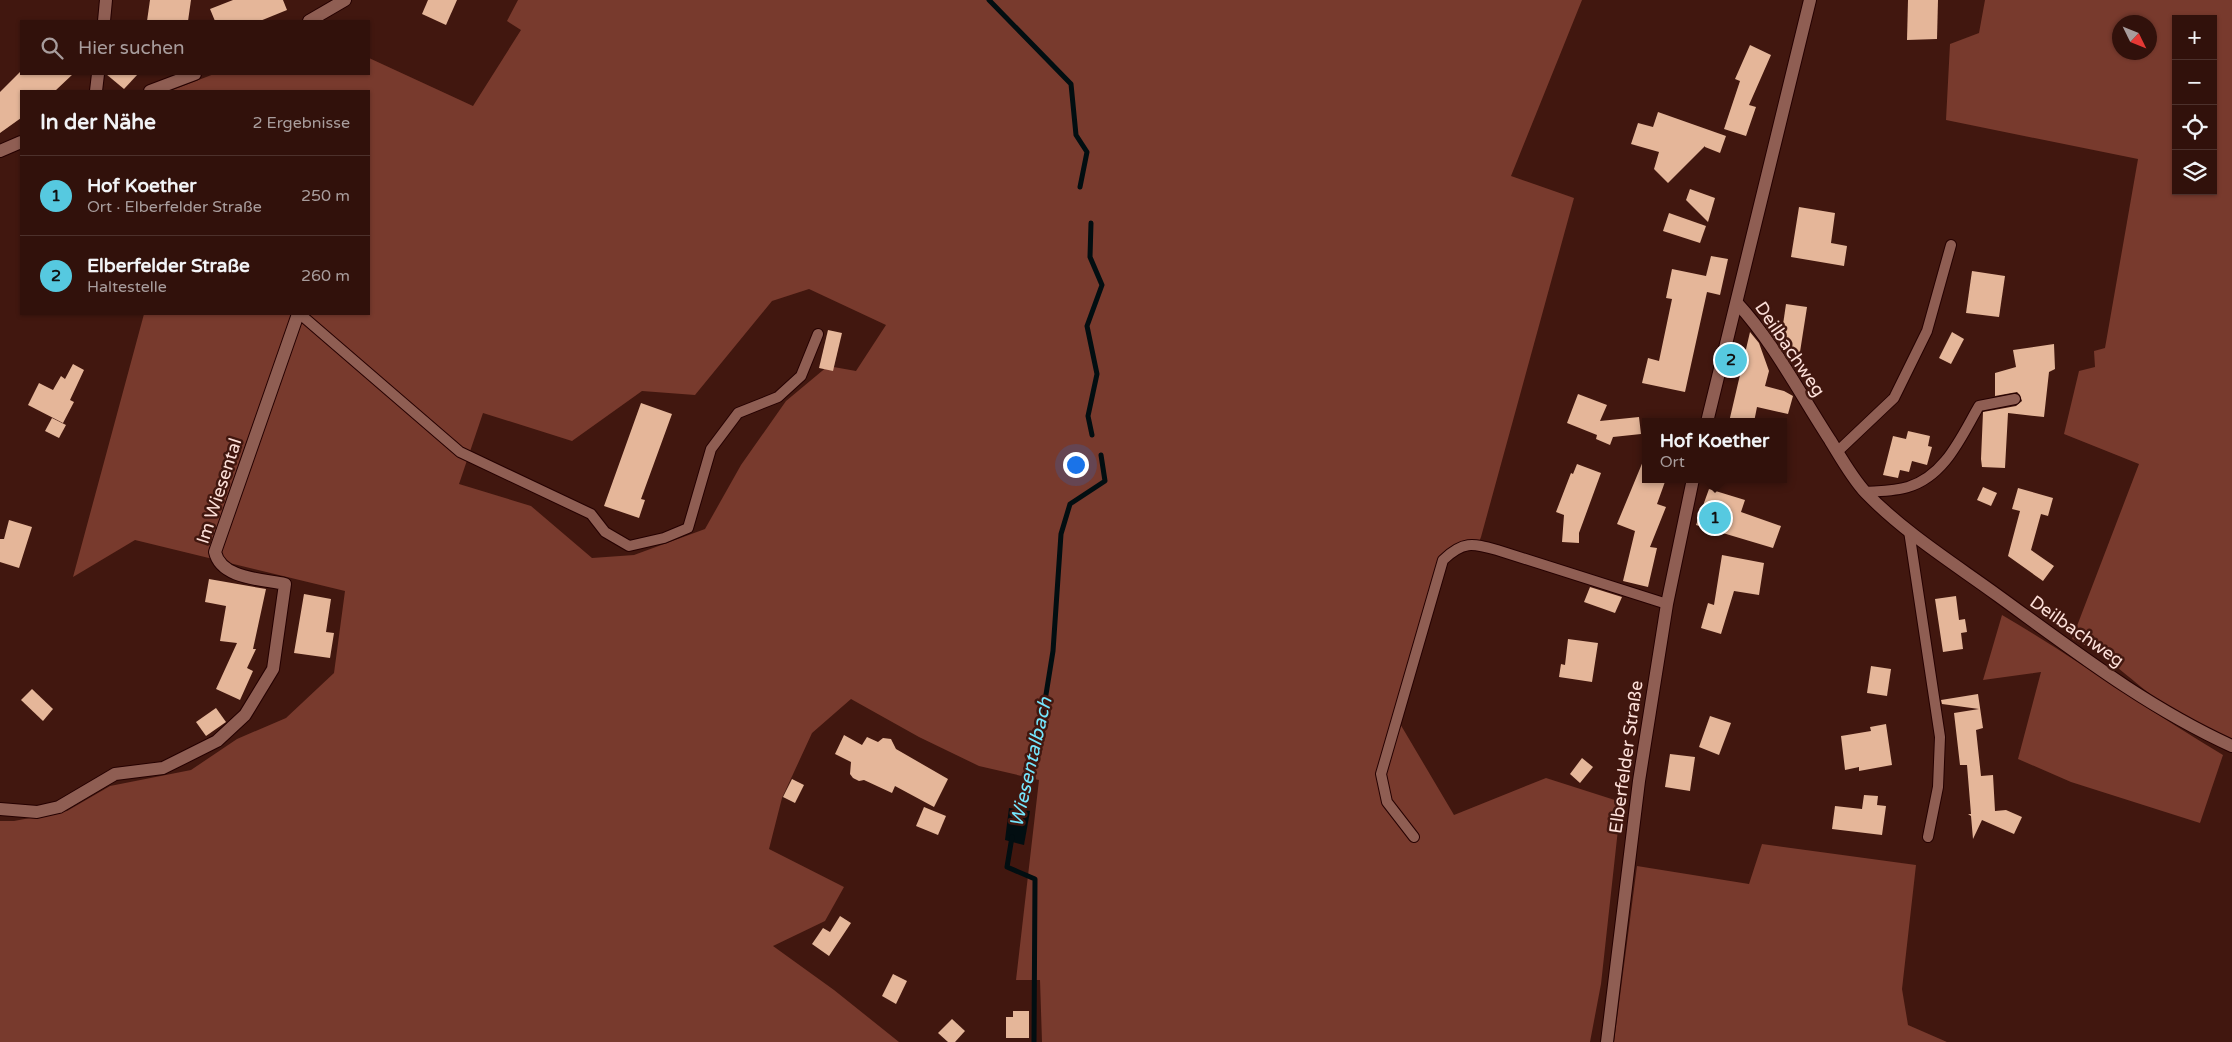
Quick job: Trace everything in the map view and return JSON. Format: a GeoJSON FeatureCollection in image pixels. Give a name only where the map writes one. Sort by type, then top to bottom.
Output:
{"type":"FeatureCollection","features":[{"type":"Feature","properties":{"kind":"street"},"geometry":{"type":"LineString","coordinates":[[104,20],[106,0]]}},
{"type":"Feature","properties":{"kind":"street"},"geometry":{"type":"LineString","coordinates":[[311,20],[345,0]]}},
{"type":"Feature","properties":{"kind":"street"},"geometry":{"type":"LineString","coordinates":[[1708,418],[1810,0]]}},
{"type":"Feature","properties":{"kind":"street"},"geometry":{"type":"LineString","coordinates":[[96,90],[98,75]]}},
{"type":"Feature","properties":{"kind":"street"},"geometry":{"type":"LineString","coordinates":[[155,90],[192,75]]}},
{"type":"Feature","properties":{"kind":"street"},"geometry":{"type":"LineString","coordinates":[[0,151],[20,142]]}},
{"type":"Feature","properties":{"kind":"street","name":"Deilbachweg"},"geometry":{"type":"LineString","coordinates":[[1737,303],[1754,322],[1837,452],[1865,492],[1909,531],[2150,704],[2232,746]]}},
{"type":"Feature","properties":{"kind":"street","name":"Im Wiesental"},"geometry":{"type":"LineString","coordinates":[[0,809],[36,812],[59,807],[114,774],[163,768],[217,741],[245,715],[273,669],[285,584],[230,572],[217,562],[215,552],[299,315]]}},
{"type":"Feature","properties":{"kind":"street","name":"Elberfelder Straße"},"geometry":{"type":"LineString","coordinates":[[1607,1042],[1639,781],[1667,604],[1692,483]]}},
{"type":"Feature","properties":{"kind":"lane"},"geometry":{"type":"LineString","coordinates":[[1837,452],[1894,398],[1927,331],[1951,245]]}},
{"type":"Feature","properties":{"kind":"lane"},"geometry":{"type":"LineString","coordinates":[[300,315],[460,452],[591,514],[605,532],[629,546],[664,538],[688,528],[711,449],[738,413],[778,397],[802,376],[818,334]]}},
{"type":"Feature","properties":{"kind":"lane"},"geometry":{"type":"LineString","coordinates":[[1865,492],[1908,488],[1931,476],[1949,457],[1979,406],[2015,399]]}},
{"type":"Feature","properties":{"kind":"lane"},"geometry":{"type":"LineString","coordinates":[[1909,531],[1940,737],[1938,787],[1928,837]]}},
{"type":"Feature","properties":{"kind":"lane"},"geometry":{"type":"LineString","coordinates":[[1414,837],[1387,802],[1381,774],[1443,560],[1454,549],[1471,543],[1667,604]]}},
{"type":"Feature","properties":{"kind":"shaded area"},"geometry":{"type":"Polygon","coordinates":[[[518,0],[1582,0],[1511,176],[1574,198],[1481,537],[1476,550],[1462,552],[1447,562],[1399,722],[1454,815],[1546,778],[1621,802],[1601,984],[1590,1042],[1042,1042],[1040,980],[1016,980],[1039,780],[979,766],[919,737],[851,699],[812,733],[782,798],[769,849],[844,887],[825,921],[773,946],[834,990],[899,1042],[0,1042],[0,821],[14,821],[67,811],[110,786],[191,770],[237,739],[286,718],[334,673],[345,591],[135,540],[73,577],[144,315],[370,315],[370,90],[173,90],[211,75],[370,75],[370,58],[473,106],[521,30],[507,21],[518,0]],[[809,289],[772,301],[695,395],[642,391],[572,441],[483,413],[459,484],[531,506],[592,558],[634,555],[705,529],[741,465],[786,401],[828,366],[856,371],[886,325],[809,289]]]}},
{"type":"Feature","properties":{"kind":"shaded area"},"geometry":{"type":"Polygon","coordinates":[[[1985,0],[2232,0],[2232,739],[2166,705],[2106,658],[2072,639],[2139,464],[2064,434],[2079,371],[2095,367],[2094,351],[2105,348],[2138,159],[1946,120],[1950,44],[1979,33],[1985,0]]]}},
{"type":"Feature","properties":{"kind":"shaded area"},"geometry":{"type":"Polygon","coordinates":[[[2002,615],[2223,755],[2200,823],[2071,782],[2018,759],[2041,672],[1983,680],[2002,615]]]}},
{"type":"Feature","properties":{"kind":"shaded area"},"geometry":{"type":"Polygon","coordinates":[[[1009,808],[1030,811],[1024,845],[1005,840],[1009,808]]]}},
{"type":"Feature","properties":{"kind":"shaded area"},"geometry":{"type":"Polygon","coordinates":[[[1762,844],[1916,865],[1902,989],[1908,1025],[1947,1042],[1614,1042],[1637,866],[1749,884],[1762,844]]]}},
{"type":"Feature","properties":{"kind":"building"},"geometry":{"type":"Polygon","coordinates":[[[150,0],[191,0],[188,20],[147,20],[150,0]]]}},
{"type":"Feature","properties":{"kind":"building"},"geometry":{"type":"Polygon","coordinates":[[[233,0],[283,0],[287,10],[262,20],[215,20],[210,9],[233,0]]]}},
{"type":"Feature","properties":{"kind":"building"},"geometry":{"type":"Polygon","coordinates":[[[428,0],[457,0],[446,25],[422,14],[428,0]]]}},
{"type":"Feature","properties":{"kind":"building"},"geometry":{"type":"Polygon","coordinates":[[[1908,0],[1938,0],[1937,39],[1907,40],[1908,0]]]}},
{"type":"Feature","properties":{"kind":"building"},"geometry":{"type":"Polygon","coordinates":[[[1750,45],[1771,55],[1749,105],[1756,107],[1746,136],[1724,129],[1740,81],[1735,79],[1750,45]]]}},
{"type":"Feature","properties":{"kind":"building"},"geometry":{"type":"Polygon","coordinates":[[[20,72],[20,75],[72,75],[56,90],[20,90],[20,119],[0,133],[0,92],[20,72]]]}},
{"type":"Feature","properties":{"kind":"building"},"geometry":{"type":"Polygon","coordinates":[[[107,75],[137,75],[124,89],[107,75]]]}},
{"type":"Feature","properties":{"kind":"building"},"geometry":{"type":"Polygon","coordinates":[[[1658,112],[1726,136],[1720,153],[1705,146],[1668,183],[1654,169],[1659,152],[1631,144],[1638,123],[1653,127],[1658,112]]]}},
{"type":"Feature","properties":{"kind":"building"},"geometry":{"type":"Polygon","coordinates":[[[1690,189],[1715,198],[1708,222],[1686,200],[1690,189]]]}},
{"type":"Feature","properties":{"kind":"building"},"geometry":{"type":"Polygon","coordinates":[[[1799,207],[1835,213],[1831,243],[1847,246],[1844,266],[1791,257],[1799,207]]]}},
{"type":"Feature","properties":{"kind":"building"},"geometry":{"type":"Polygon","coordinates":[[[1669,213],[1706,226],[1700,243],[1663,231],[1669,213]]]}},
{"type":"Feature","properties":{"kind":"building"},"geometry":{"type":"Polygon","coordinates":[[[1711,256],[1728,259],[1720,295],[1707,292],[1685,392],[1642,383],[1648,358],[1659,361],[1672,299],[1666,298],[1672,269],[1706,276],[1711,256]]]}},
{"type":"Feature","properties":{"kind":"building"},"geometry":{"type":"Polygon","coordinates":[[[1972,271],[2005,276],[1999,317],[1966,313],[1972,271]]]}},
{"type":"Feature","properties":{"kind":"building"},"geometry":{"type":"Polygon","coordinates":[[[1786,304],[1807,307],[1800,352],[1785,352],[1780,345],[1786,304]]]}},
{"type":"Feature","properties":{"kind":"building"},"geometry":{"type":"Polygon","coordinates":[[[828,330],[842,333],[833,371],[819,368],[828,330]]]}},
{"type":"Feature","properties":{"kind":"building"},"geometry":{"type":"Polygon","coordinates":[[[1750,332],[1759,343],[1769,371],[1765,386],[1784,391],[1793,396],[1788,414],[1757,407],[1755,418],[1730,418],[1750,332]]]}},
{"type":"Feature","properties":{"kind":"building"},"geometry":{"type":"Polygon","coordinates":[[[1952,332],[1964,339],[1951,364],[1939,358],[1952,332]]]}},
{"type":"Feature","properties":{"kind":"building"},"geometry":{"type":"Polygon","coordinates":[[[2054,344],[2055,369],[2049,372],[2044,417],[2008,413],[2005,468],[1982,467],[1983,412],[2016,406],[2022,401],[2017,392],[1995,396],[1995,373],[2016,367],[2013,350],[2054,344]]]}},
{"type":"Feature","properties":{"kind":"building"},"geometry":{"type":"Polygon","coordinates":[[[73,364],[84,370],[70,400],[74,402],[63,423],[28,405],[39,383],[53,390],[61,376],[65,379],[73,364]]]}},
{"type":"Feature","properties":{"kind":"building"},"geometry":{"type":"Polygon","coordinates":[[[1578,394],[1607,405],[1600,421],[1639,417],[1641,434],[1613,437],[1610,445],[1596,439],[1597,435],[1567,423],[1578,394]]]}},
{"type":"Feature","properties":{"kind":"building"},"geometry":{"type":"Polygon","coordinates":[[[641,403],[672,414],[641,499],[645,500],[639,518],[604,506],[641,403]]]}},
{"type":"Feature","properties":{"kind":"building"},"geometry":{"type":"Polygon","coordinates":[[[52,418],[66,425],[59,438],[45,431],[52,418]]]}},
{"type":"Feature","properties":{"kind":"building"},"geometry":{"type":"Polygon","coordinates":[[[1908,431],[1930,436],[1928,446],[1932,447],[1927,465],[1912,461],[1909,472],[1900,470],[1898,478],[1883,475],[1893,436],[1906,439],[1908,431]]]}},
{"type":"Feature","properties":{"kind":"building"},"geometry":{"type":"Polygon","coordinates":[[[1577,464],[1601,473],[1579,533],[1579,543],[1562,542],[1564,515],[1556,512],[1571,473],[1573,474],[1577,464]]]}},
{"type":"Feature","properties":{"kind":"building"},"geometry":{"type":"Polygon","coordinates":[[[1642,464],[1642,483],[1665,483],[1657,504],[1666,507],[1650,547],[1657,548],[1648,587],[1623,581],[1635,531],[1617,524],[1642,464]]]}},
{"type":"Feature","properties":{"kind":"building"},"geometry":{"type":"Polygon","coordinates":[[[1983,487],[1997,493],[1991,506],[1977,500],[1983,487]]]}},
{"type":"Feature","properties":{"kind":"building"},"geometry":{"type":"Polygon","coordinates":[[[2018,488],[2053,498],[2048,516],[2041,514],[2031,550],[2054,566],[2043,581],[2008,556],[2020,511],[2012,509],[2018,488]]]}},
{"type":"Feature","properties":{"kind":"building"},"geometry":{"type":"Polygon","coordinates":[[[1709,489],[1745,500],[1741,512],[1781,526],[1773,548],[1696,525],[1709,489]]]}},
{"type":"Feature","properties":{"kind":"building"},"geometry":{"type":"Polygon","coordinates":[[[9,520],[32,527],[19,568],[0,562],[0,539],[4,539],[9,520]]]}},
{"type":"Feature","properties":{"kind":"building"},"geometry":{"type":"Polygon","coordinates":[[[1722,555],[1764,563],[1759,595],[1734,591],[1721,634],[1701,628],[1708,603],[1714,605],[1722,555]]]}},
{"type":"Feature","properties":{"kind":"building"},"geometry":{"type":"Polygon","coordinates":[[[209,579],[266,589],[253,649],[256,649],[247,668],[253,671],[240,700],[216,689],[237,643],[220,641],[226,606],[205,602],[209,579]]]}},
{"type":"Feature","properties":{"kind":"building"},"geometry":{"type":"Polygon","coordinates":[[[1590,587],[1622,597],[1615,613],[1584,602],[1590,587]]]}},
{"type":"Feature","properties":{"kind":"building"},"geometry":{"type":"Polygon","coordinates":[[[304,594],[331,599],[326,632],[334,633],[330,658],[294,653],[304,594]]]}},
{"type":"Feature","properties":{"kind":"building"},"geometry":{"type":"Polygon","coordinates":[[[1956,596],[1959,620],[1965,619],[1967,632],[1961,633],[1963,649],[1943,652],[1935,599],[1956,596]]]}},
{"type":"Feature","properties":{"kind":"building"},"geometry":{"type":"Polygon","coordinates":[[[1568,639],[1598,643],[1592,682],[1559,677],[1561,664],[1565,665],[1568,639]]]}},
{"type":"Feature","properties":{"kind":"building"},"geometry":{"type":"Polygon","coordinates":[[[1871,666],[1891,669],[1887,696],[1867,693],[1871,666]]]}},
{"type":"Feature","properties":{"kind":"building"},"geometry":{"type":"Polygon","coordinates":[[[32,689],[53,709],[43,721],[21,700],[32,689]]]}},
{"type":"Feature","properties":{"kind":"building"},"geometry":{"type":"Polygon","coordinates":[[[1978,694],[1983,728],[1976,730],[1981,776],[1993,775],[1995,811],[2006,810],[2022,817],[2014,834],[1982,820],[1973,839],[1971,816],[1968,814],[1971,814],[1967,765],[1960,765],[1954,713],[1979,709],[1942,704],[1941,700],[1978,694]]]}},
{"type":"Feature","properties":{"kind":"building"},"geometry":{"type":"Polygon","coordinates":[[[216,708],[226,722],[206,736],[196,722],[216,708]]]}},
{"type":"Feature","properties":{"kind":"building"},"geometry":{"type":"Polygon","coordinates":[[[1710,716],[1731,723],[1719,755],[1699,747],[1710,716]]]}},
{"type":"Feature","properties":{"kind":"building"},"geometry":{"type":"Polygon","coordinates":[[[1886,724],[1892,765],[1859,771],[1859,767],[1845,770],[1841,736],[1871,731],[1870,727],[1886,724]]]}},
{"type":"Feature","properties":{"kind":"building"},"geometry":{"type":"Polygon","coordinates":[[[844,735],[862,745],[867,737],[878,742],[883,738],[891,739],[896,749],[948,779],[934,807],[895,786],[892,793],[864,780],[859,781],[853,778],[850,774],[851,762],[835,754],[844,735]]]}},
{"type":"Feature","properties":{"kind":"building"},"geometry":{"type":"Polygon","coordinates":[[[1670,754],[1695,757],[1690,791],[1665,787],[1670,754]]]}},
{"type":"Feature","properties":{"kind":"building"},"geometry":{"type":"Polygon","coordinates":[[[1582,758],[1593,767],[1580,783],[1570,774],[1582,758]]]}},
{"type":"Feature","properties":{"kind":"building"},"geometry":{"type":"Polygon","coordinates":[[[792,779],[804,785],[795,803],[783,797],[792,779]]]}},
{"type":"Feature","properties":{"kind":"building"},"geometry":{"type":"Polygon","coordinates":[[[1864,795],[1878,796],[1877,805],[1886,806],[1882,835],[1832,829],[1835,806],[1862,809],[1864,795]]]}},
{"type":"Feature","properties":{"kind":"building"},"geometry":{"type":"Polygon","coordinates":[[[924,807],[946,816],[938,835],[916,826],[924,807]]]}},
{"type":"Feature","properties":{"kind":"building"},"geometry":{"type":"Polygon","coordinates":[[[840,916],[851,923],[829,956],[812,944],[823,928],[830,932],[840,916]]]}},
{"type":"Feature","properties":{"kind":"building"},"geometry":{"type":"Polygon","coordinates":[[[893,974],[907,981],[896,1004],[882,996],[893,974]]]}},
{"type":"Feature","properties":{"kind":"building"},"geometry":{"type":"Polygon","coordinates":[[[1013,1011],[1029,1011],[1029,1038],[1006,1038],[1006,1017],[1013,1017],[1013,1011]]]}},
{"type":"Feature","properties":{"kind":"building"},"geometry":{"type":"Polygon","coordinates":[[[952,1019],[965,1031],[955,1042],[948,1042],[938,1033],[952,1019]]]}},
{"type":"Feature","properties":{"kind":"waterway","name":"Wiesentalbach"},"geometry":{"type":"LineString","coordinates":[[989,0],[1071,84],[1076,135],[1087,152],[1080,187]]}},
{"type":"Feature","properties":{"kind":"waterway","name":"Wiesentalbach"},"geometry":{"type":"LineString","coordinates":[[1091,223],[1090,257],[1102,285],[1087,326],[1097,374],[1088,416],[1092,435]]}},
{"type":"Feature","properties":{"kind":"waterway","name":"Wiesentalbach"},"geometry":{"type":"LineString","coordinates":[[1017,814],[1026,790],[1038,744],[1053,651],[1061,534],[1070,504],[1105,481],[1101,455]]}},
{"type":"Feature","properties":{"kind":"waterway","name":"Wiesentalbach"},"geometry":{"type":"LineString","coordinates":[[1012,837],[1007,867],[1035,879],[1034,1042]]}},
{"type":"Feature","properties":{"kind":"place","name":"Elberfelder Straße"},"geometry":{"type":"Point","coordinates":[1731,360]}},
{"type":"Feature","properties":{"kind":"place","name":"Hof Koether"},"geometry":{"type":"Point","coordinates":[1715,518]}}]}
